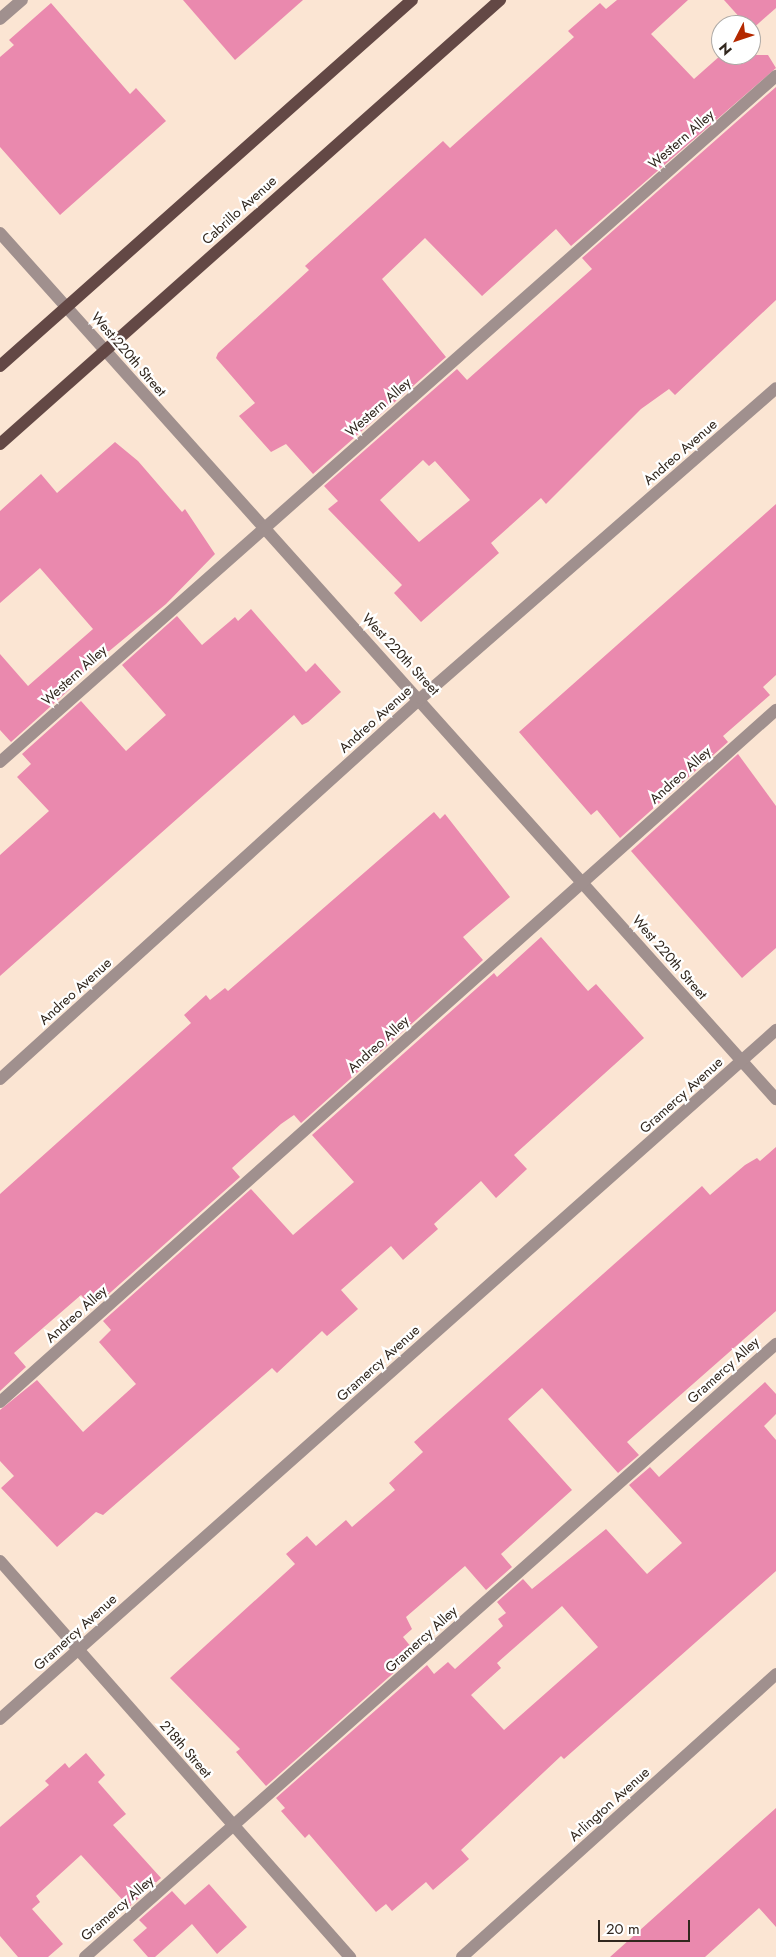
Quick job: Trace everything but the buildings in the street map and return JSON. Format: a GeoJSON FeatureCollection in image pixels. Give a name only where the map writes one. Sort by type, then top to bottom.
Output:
{"type":"FeatureCollection","features":[{"type":"Feature","properties":{"kind":"main road"},"geometry":{"type":"LineString","coordinates":[[0,366],[412,0]]}},
{"type":"Feature","properties":{"kind":"main road","name":"Cabrillo Avenue"},"geometry":{"type":"LineString","coordinates":[[0,444],[500,0]]}},
{"type":"Feature","properties":{"kind":"street"},"geometry":{"type":"LineString","coordinates":[[0,19],[22,0]]}},
{"type":"Feature","properties":{"kind":"street","name":"Western Alley"},"geometry":{"type":"LineString","coordinates":[[0,762],[776,76]]}},
{"type":"Feature","properties":{"kind":"street","name":"West 220th Street"},"geometry":{"type":"LineString","coordinates":[[0,233],[263,528],[421,698],[776,1099]]}},
{"type":"Feature","properties":{"kind":"street","name":"Andreo Avenue"},"geometry":{"type":"LineString","coordinates":[[0,1078],[421,698],[776,388]]}},
{"type":"Feature","properties":{"kind":"street","name":"Andreo Alley"},"geometry":{"type":"LineString","coordinates":[[0,1402],[776,710]]}},
{"type":"Feature","properties":{"kind":"street","name":"Gramercy Avenue"},"geometry":{"type":"LineString","coordinates":[[0,1719],[776,1030]]}},
{"type":"Feature","properties":{"kind":"street","name":"Gramercy Alley"},"geometry":{"type":"LineString","coordinates":[[85,1957],[776,1344]]}},
{"type":"Feature","properties":{"kind":"street","name":"218th Street"},"geometry":{"type":"LineString","coordinates":[[0,1561],[350,1957]]}},
{"type":"Feature","properties":{"kind":"street","name":"Arlington Avenue"},"geometry":{"type":"LineString","coordinates":[[462,1957],[776,1674]]}}]}
